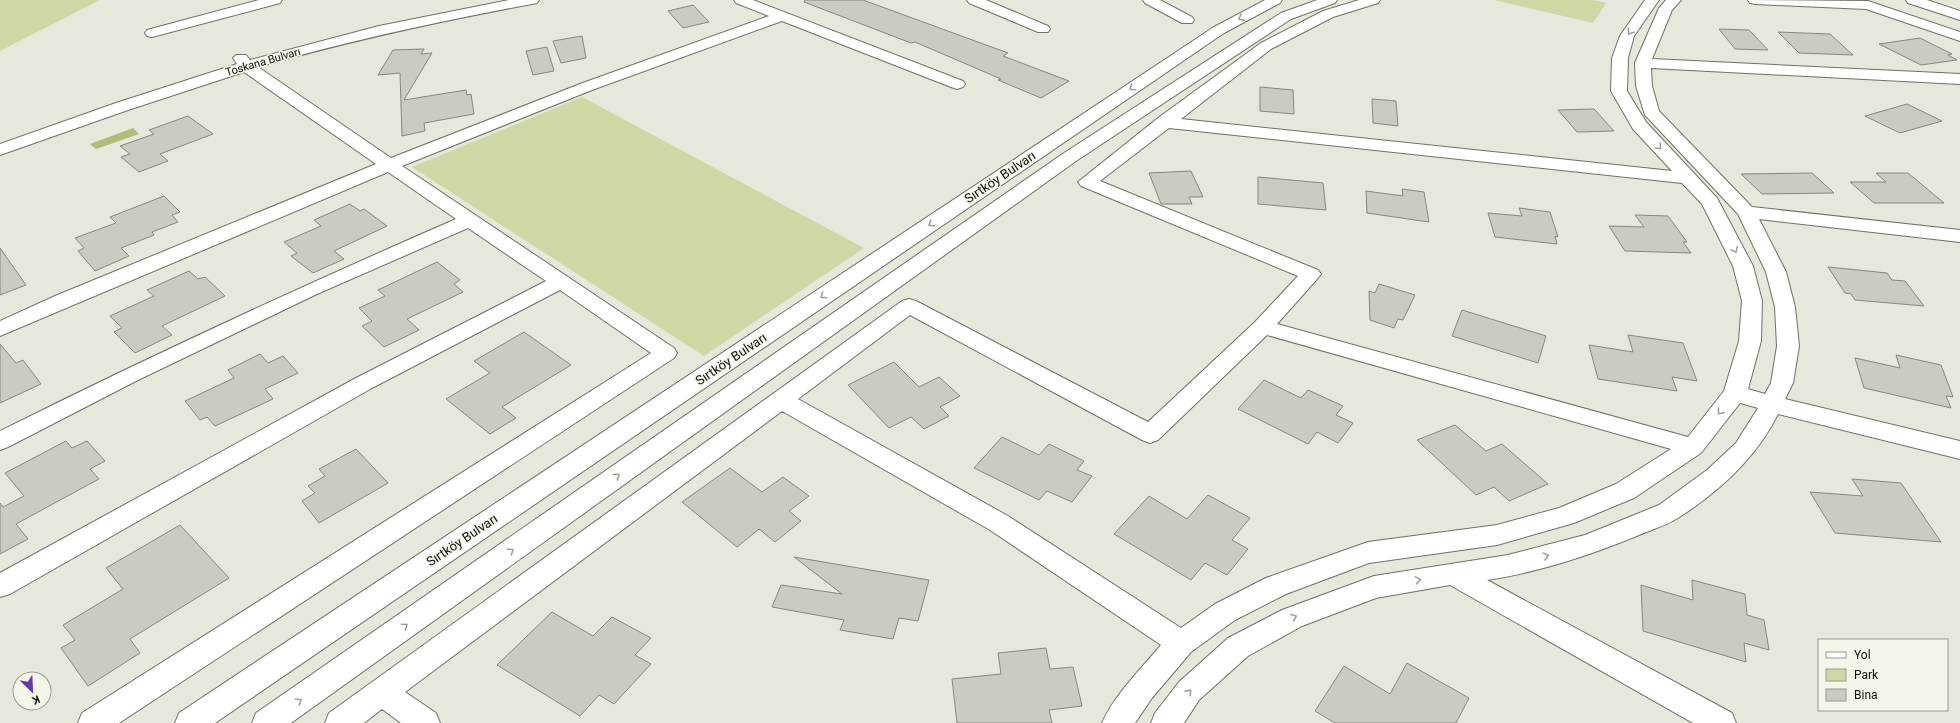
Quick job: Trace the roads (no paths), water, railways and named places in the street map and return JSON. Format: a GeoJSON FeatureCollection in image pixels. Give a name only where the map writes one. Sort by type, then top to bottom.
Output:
{"type":"FeatureCollection","features":[{"type":"Feature","properties":{"kind":"street"},"geometry":{"type":"LineString","coordinates":[[152,33],[276,0]]}},
{"type":"Feature","properties":{"kind":"street","name":"Toskana Bulvarı"},"geometry":{"type":"LineString","coordinates":[[0,150],[243,62],[351,28],[482,0]]}},
{"type":"Feature","properties":{"kind":"street","name":"Toskana Bulvarı"},"geometry":{"type":"LineString","coordinates":[[0,139],[174,78],[394,27],[532,0]]}},
{"type":"Feature","properties":{"kind":"street"},"geometry":{"type":"LineString","coordinates":[[741,0],[957,84]]}},
{"type":"Feature","properties":{"kind":"street"},"geometry":{"type":"LineString","coordinates":[[974,0],[1043,29]]}},
{"type":"Feature","properties":{"kind":"street"},"geometry":{"type":"LineString","coordinates":[[1150,0],[1187,20]]}},
{"type":"Feature","properties":{"kind":"street","name":"Sırtköy Bulvarı"},"geometry":{"type":"LineString","coordinates":[[190,723],[1214,33],[1275,0]]}},
{"type":"Feature","properties":{"kind":"street","name":"Sırtköy Bulvarı"},"geometry":{"type":"LineString","coordinates":[[267,723],[1070,157],[1286,16],[1330,0]]}},
{"type":"Feature","properties":{"kind":"street"},"geometry":{"type":"LineString","coordinates":[[340,723],[909,306],[1150,434],[1263,327],[1311,274],[1088,182],[1164,122],[1266,46],[1328,14],[1373,0]]}},
{"type":"Feature","properties":{"kind":"street"},"geometry":{"type":"LineString","coordinates":[[1117,723],[1142,689],[1181,643],[1225,612],[1276,586],[1368,553],[1497,535],[1565,516],[1625,491],[1693,447],[1735,393],[1750,341],[1752,301],[1744,266],[1710,202],[1638,126],[1619,91],[1620,58],[1627,36],[1652,0]]}},
{"type":"Feature","properties":{"kind":"street"},"geometry":{"type":"LineString","coordinates":[[1166,723],[1189,691],[1238,647],[1292,618],[1374,587],[1508,566],[1590,544],[1668,512],[1716,477],[1744,449],[1762,424],[1782,383],[1788,346],[1785,307],[1776,272],[1746,212],[1673,137],[1652,112],[1644,86],[1643,63],[1666,8],[1674,0]]}},
{"type":"Feature","properties":{"kind":"street"},"geometry":{"type":"LineString","coordinates":[[1755,0],[1868,5],[1960,37]]}},
{"type":"Feature","properties":{"kind":"street"},"geometry":{"type":"LineString","coordinates":[[1884,0],[1960,27]]}},
{"type":"Feature","properties":{"kind":"street"},"geometry":{"type":"LineString","coordinates":[[1913,0],[1960,16]]}},
{"type":"Feature","properties":{"kind":"street"},"geometry":{"type":"LineString","coordinates":[[0,329],[76,295],[389,165],[586,87],[782,16]]}},
{"type":"Feature","properties":{"kind":"street"},"geometry":{"type":"LineString","coordinates":[[1214,33],[1244,43]]}},
{"type":"Feature","properties":{"kind":"street"},"geometry":{"type":"LineString","coordinates":[[93,723],[666,353],[389,165],[243,62]]}},
{"type":"Feature","properties":{"kind":"street"},"geometry":{"type":"LineString","coordinates":[[1643,63],[1960,79]]}},
{"type":"Feature","properties":{"kind":"street"},"geometry":{"type":"LineString","coordinates":[[1164,122],[1688,178]]}},
{"type":"Feature","properties":{"kind":"street"},"geometry":{"type":"LineString","coordinates":[[951,210],[978,222]]}},
{"type":"Feature","properties":{"kind":"street"},"geometry":{"type":"LineString","coordinates":[[1746,212],[1960,236]]}},
{"type":"Feature","properties":{"kind":"street"},"geometry":{"type":"LineString","coordinates":[[0,441],[166,358],[310,290],[470,220]]}},
{"type":"Feature","properties":{"kind":"street"},"geometry":{"type":"LineString","coordinates":[[0,586],[357,387],[562,281]]}},
{"type":"Feature","properties":{"kind":"street"},"geometry":{"type":"LineString","coordinates":[[1263,327],[1693,447]]}},
{"type":"Feature","properties":{"kind":"street"},"geometry":{"type":"LineString","coordinates":[[1735,393],[1771,404],[1960,450]]}},
{"type":"Feature","properties":{"kind":"street"},"geometry":{"type":"LineString","coordinates":[[781,400],[999,523],[1181,643]]}},
{"type":"Feature","properties":{"kind":"street"},"geometry":{"type":"LineString","coordinates":[[1453,574],[1721,723]]}},
{"type":"Feature","properties":{"kind":"street"},"geometry":{"type":"LineString","coordinates":[[382,692],[425,723]]}}]}
